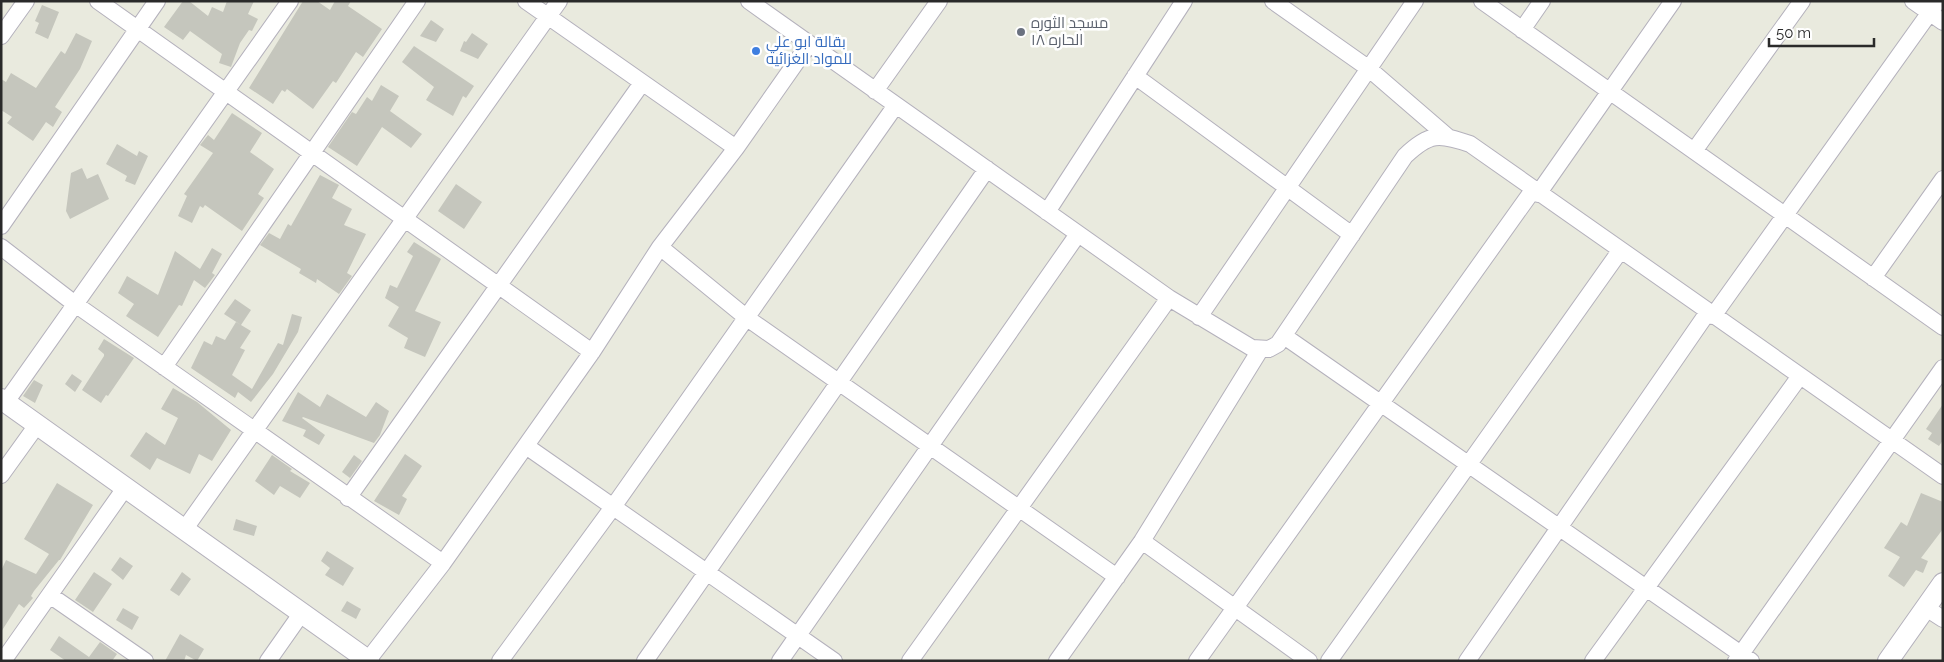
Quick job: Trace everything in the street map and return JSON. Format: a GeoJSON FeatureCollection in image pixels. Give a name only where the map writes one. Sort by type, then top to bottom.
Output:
{"type":"FeatureCollection","features":[{"type":"Feature","properties":{"kind":"street"},"geometry":{"type":"LineString","coordinates":[[1,36],[26,1]]}},
{"type":"Feature","properties":{"kind":"street"},"geometry":{"type":"LineString","coordinates":[[98,1],[592,352]]}},
{"type":"Feature","properties":{"kind":"street"},"geometry":{"type":"LineString","coordinates":[[1,226],[157,1]]}},
{"type":"Feature","properties":{"kind":"street"},"geometry":{"type":"LineString","coordinates":[[290,1],[76,304],[3,400],[368,660],[443,563],[592,352],[660,247],[736,148],[809,44]]}},
{"type":"Feature","properties":{"kind":"street"},"geometry":{"type":"LineString","coordinates":[[164,367],[417,1]]}},
{"type":"Feature","properties":{"kind":"street"},"geometry":{"type":"LineString","coordinates":[[526,1],[736,148]]}},
{"type":"Feature","properties":{"kind":"street"},"geometry":{"type":"LineString","coordinates":[[184,530],[559,1]]}},
{"type":"Feature","properties":{"kind":"street"},"geometry":{"type":"LineString","coordinates":[[749,1],[1169,298],[1244,344],[1260,350],[1269,349],[1278,344],[1406,156],[1420,142],[1433,136],[1448,137],[1470,144],[1943,476]]}},
{"type":"Feature","properties":{"kind":"street"},"geometry":{"type":"LineString","coordinates":[[875,90],[939,1]]}},
{"type":"Feature","properties":{"kind":"street"},"geometry":{"type":"LineString","coordinates":[[1047,212],[1184,1]]}},
{"type":"Feature","properties":{"kind":"street"},"geometry":{"type":"LineString","coordinates":[[1273,1],[1368,68],[1448,137]]}},
{"type":"Feature","properties":{"kind":"street"},"geometry":{"type":"LineString","coordinates":[[1199,317],[1415,1]]}},
{"type":"Feature","properties":{"kind":"street"},"geometry":{"type":"LineString","coordinates":[[1482,1],[1943,327]]}},
{"type":"Feature","properties":{"kind":"street"},"geometry":{"type":"LineString","coordinates":[[1522,30],[1542,1]]}},
{"type":"Feature","properties":{"kind":"street"},"geometry":{"type":"LineString","coordinates":[[1197,661],[1380,404],[1610,91],[1673,1]]}},
{"type":"Feature","properties":{"kind":"street"},"geometry":{"type":"LineString","coordinates":[[1694,151],[1802,1]]}},
{"type":"Feature","properties":{"kind":"street"},"geometry":{"type":"LineString","coordinates":[[1467,661],[1710,314],[1937,12],[1913,1]]}},
{"type":"Feature","properties":{"kind":"street"},"geometry":{"type":"LineString","coordinates":[[1135,76],[1352,235]]}},
{"type":"Feature","properties":{"kind":"street"},"geometry":{"type":"LineString","coordinates":[[348,498],[642,82]]}},
{"type":"Feature","properties":{"kind":"street"},"geometry":{"type":"LineString","coordinates":[[500,661],[613,507],[896,105]]}},
{"type":"Feature","properties":{"kind":"street"},"geometry":{"type":"LineString","coordinates":[[645,661],[708,573],[987,169]]}},
{"type":"Feature","properties":{"kind":"street"},"geometry":{"type":"LineString","coordinates":[[1873,278],[1943,178]]}},
{"type":"Feature","properties":{"kind":"street"},"geometry":{"type":"LineString","coordinates":[[780,661],[1078,234]]}},
{"type":"Feature","properties":{"kind":"street"},"geometry":{"type":"LineString","coordinates":[[1,247],[164,367],[443,563]]}},
{"type":"Feature","properties":{"kind":"street"},"geometry":{"type":"LineString","coordinates":[[660,247],[747,318],[1117,577]]}},
{"type":"Feature","properties":{"kind":"street"},"geometry":{"type":"LineString","coordinates":[[1328,661],[1620,251]]}},
{"type":"Feature","properties":{"kind":"street"},"geometry":{"type":"LineString","coordinates":[[910,661],[1169,298]]}},
{"type":"Feature","properties":{"kind":"street"},"geometry":{"type":"LineString","coordinates":[[1284,336],[1646,588],[1743,659],[1943,368]]}},
{"type":"Feature","properties":{"kind":"street"},"geometry":{"type":"LineString","coordinates":[[1057,661],[1142,541],[1260,350]]}},
{"type":"Feature","properties":{"kind":"street"},"geometry":{"type":"LineString","coordinates":[[1593,661],[1800,376]]}},
{"type":"Feature","properties":{"kind":"street"},"geometry":{"type":"LineString","coordinates":[[1,475],[36,425]]}},
{"type":"Feature","properties":{"kind":"street"},"geometry":{"type":"LineString","coordinates":[[526,446],[834,661]]}},
{"type":"Feature","properties":{"kind":"street"},"geometry":{"type":"LineString","coordinates":[[3,661],[125,488]]}},
{"type":"Feature","properties":{"kind":"street"},"geometry":{"type":"LineString","coordinates":[[1142,541],[1308,661]]}},
{"type":"Feature","properties":{"kind":"street"},"geometry":{"type":"LineString","coordinates":[[1888,661],[1943,583]]}},
{"type":"Feature","properties":{"kind":"street"},"geometry":{"type":"LineString","coordinates":[[50,596],[145,661]]}},
{"type":"Feature","properties":{"kind":"street"},"geometry":{"type":"LineString","coordinates":[[1926,608],[1943,619]]}},
{"type":"Feature","properties":{"kind":"street"},"geometry":{"type":"LineString","coordinates":[[268,661],[301,614]]}},
{"type":"Feature","properties":{"kind":"building"},"geometry":{"type":"Polygon","coordinates":[[[183,1],[189,1],[208,16],[212,7],[223,12],[227,1],[254,1],[248,14],[258,19],[252,31],[249,30],[240,43],[231,67],[219,63],[222,54],[190,31],[183,40],[164,27],[183,1]]]}},
{"type":"Feature","properties":{"kind":"building"},"geometry":{"type":"Polygon","coordinates":[[[303,1],[317,1],[330,10],[335,1],[351,1],[348,6],[382,29],[363,57],[356,52],[336,83],[333,81],[313,109],[287,89],[285,92],[282,90],[273,104],[249,88],[303,1]]]}},
{"type":"Feature","properties":{"kind":"building"},"geometry":{"type":"Polygon","coordinates":[[[42,5],[59,12],[48,39],[35,33],[39,23],[35,21],[42,5]]]}},
{"type":"Feature","properties":{"kind":"building"},"geometry":{"type":"Polygon","coordinates":[[[431,20],[444,29],[436,42],[420,36],[431,20]]]}},
{"type":"Feature","properties":{"kind":"building"},"geometry":{"type":"Polygon","coordinates":[[[76,33],[92,41],[80,69],[55,107],[62,112],[53,127],[46,122],[33,141],[7,123],[12,117],[1,110],[1,79],[6,82],[11,73],[36,88],[61,51],[65,54],[76,33]]]}},
{"type":"Feature","properties":{"kind":"building"},"geometry":{"type":"Polygon","coordinates":[[[472,33],[488,44],[478,59],[460,51],[464,41],[466,42],[472,33]]]}},
{"type":"Feature","properties":{"kind":"building"},"geometry":{"type":"Polygon","coordinates":[[[414,46],[474,86],[466,98],[463,96],[453,116],[426,100],[434,87],[402,62],[414,46]]]}},
{"type":"Feature","properties":{"kind":"building"},"geometry":{"type":"Polygon","coordinates":[[[381,85],[399,96],[390,111],[422,134],[411,148],[382,127],[357,166],[328,147],[352,112],[356,114],[367,97],[372,101],[381,85]]]}},
{"type":"Feature","properties":{"kind":"building"},"geometry":{"type":"Polygon","coordinates":[[[232,113],[262,133],[250,152],[274,169],[258,194],[264,198],[242,231],[205,205],[203,208],[200,206],[192,223],[178,216],[187,196],[184,194],[213,153],[200,145],[208,135],[214,140],[232,113]]]}},
{"type":"Feature","properties":{"kind":"building"},"geometry":{"type":"Polygon","coordinates":[[[117,144],[137,156],[139,151],[148,156],[135,185],[125,181],[127,176],[106,164],[117,144]]]}},
{"type":"Feature","properties":{"kind":"building"},"geometry":{"type":"Polygon","coordinates":[[[82,168],[87,179],[98,174],[109,199],[70,219],[66,211],[71,173],[82,168]]]}},
{"type":"Feature","properties":{"kind":"building"},"geometry":{"type":"Polygon","coordinates":[[[320,175],[339,185],[332,198],[352,209],[344,225],[366,234],[347,273],[352,276],[339,294],[317,279],[316,283],[299,273],[301,269],[260,245],[269,233],[280,239],[288,224],[291,226],[320,175]]]}},
{"type":"Feature","properties":{"kind":"building"},"geometry":{"type":"Polygon","coordinates":[[[456,184],[482,202],[464,229],[438,211],[456,184]]]}},
{"type":"Feature","properties":{"kind":"building"},"geometry":{"type":"Polygon","coordinates":[[[414,242],[441,259],[415,311],[441,322],[425,357],[404,348],[408,338],[388,326],[399,307],[385,298],[390,285],[397,288],[413,256],[407,252],[414,242]]]}},
{"type":"Feature","properties":{"kind":"building"},"geometry":{"type":"Polygon","coordinates":[[[212,248],[222,254],[212,273],[215,275],[205,288],[194,280],[182,306],[179,305],[158,337],[126,316],[134,304],[118,293],[127,276],[158,295],[175,251],[200,269],[212,248]]]}},
{"type":"Feature","properties":{"kind":"building"},"geometry":{"type":"Polygon","coordinates":[[[235,299],[251,310],[241,325],[224,314],[235,299]]]}},
{"type":"Feature","properties":{"kind":"building"},"geometry":{"type":"Polygon","coordinates":[[[292,314],[302,317],[298,332],[273,374],[251,402],[238,392],[235,398],[191,368],[204,341],[212,345],[216,336],[225,340],[236,322],[251,331],[240,348],[245,350],[232,375],[252,389],[278,343],[283,345],[292,314]]]}},
{"type":"Feature","properties":{"kind":"building"},"geometry":{"type":"Polygon","coordinates":[[[104,339],[134,358],[108,396],[106,395],[101,403],[82,390],[104,356],[98,349],[104,339]]]}},
{"type":"Feature","properties":{"kind":"building"},"geometry":{"type":"Polygon","coordinates":[[[72,374],[82,381],[75,392],[65,384],[72,374]]]}},
{"type":"Feature","properties":{"kind":"building"},"geometry":{"type":"Polygon","coordinates":[[[34,380],[43,385],[35,403],[23,396],[34,380]]]}},
{"type":"Feature","properties":{"kind":"building"},"geometry":{"type":"Polygon","coordinates":[[[173,388],[197,402],[231,430],[212,461],[199,454],[190,474],[157,458],[150,470],[130,456],[146,432],[165,445],[178,418],[161,409],[173,388]]]}},
{"type":"Feature","properties":{"kind":"building"},"geometry":{"type":"Polygon","coordinates":[[[298,392],[320,407],[327,394],[366,417],[376,402],[389,411],[380,435],[374,443],[303,417],[325,435],[319,445],[303,436],[306,430],[282,421],[298,392]]]}},
{"type":"Feature","properties":{"kind":"building"},"geometry":{"type":"Polygon","coordinates":[[[1943,404],[1943,440],[1939,446],[1928,439],[1932,433],[1926,429],[1943,404]]]}},
{"type":"Feature","properties":{"kind":"building"},"geometry":{"type":"Polygon","coordinates":[[[405,454],[422,466],[402,496],[407,499],[399,515],[374,501],[405,454]]]}},
{"type":"Feature","properties":{"kind":"building"},"geometry":{"type":"Polygon","coordinates":[[[272,455],[292,469],[290,471],[310,483],[300,498],[280,486],[274,495],[255,481],[272,455]]]}},
{"type":"Feature","properties":{"kind":"building"},"geometry":{"type":"Polygon","coordinates":[[[354,455],[362,461],[350,478],[342,472],[354,455]]]}},
{"type":"Feature","properties":{"kind":"building"},"geometry":{"type":"Polygon","coordinates":[[[57,483],[93,505],[60,560],[34,591],[31,596],[33,598],[24,608],[19,604],[1,632],[1,571],[6,560],[36,574],[49,554],[24,539],[57,483]]]}},
{"type":"Feature","properties":{"kind":"building"},"geometry":{"type":"Polygon","coordinates":[[[1921,493],[1943,502],[1943,529],[1921,558],[1928,561],[1923,573],[1916,570],[1904,587],[1888,576],[1900,557],[1884,548],[1901,522],[1907,526],[1921,493]]]}},
{"type":"Feature","properties":{"kind":"building"},"geometry":{"type":"Polygon","coordinates":[[[236,519],[257,526],[254,536],[233,530],[236,519]]]}},
{"type":"Feature","properties":{"kind":"building"},"geometry":{"type":"Polygon","coordinates":[[[327,551],[354,568],[343,586],[325,575],[330,568],[321,561],[327,551]]]}},
{"type":"Feature","properties":{"kind":"building"},"geometry":{"type":"Polygon","coordinates":[[[120,557],[133,566],[123,580],[111,570],[120,557]]]}},
{"type":"Feature","properties":{"kind":"building"},"geometry":{"type":"Polygon","coordinates":[[[94,572],[112,584],[93,612],[75,600],[94,572]]]}},
{"type":"Feature","properties":{"kind":"building"},"geometry":{"type":"Polygon","coordinates":[[[182,572],[191,579],[179,596],[170,590],[182,572]]]}},
{"type":"Feature","properties":{"kind":"building"},"geometry":{"type":"Polygon","coordinates":[[[347,601],[361,609],[356,619],[341,611],[347,601]]]}},
{"type":"Feature","properties":{"kind":"building"},"geometry":{"type":"Polygon","coordinates":[[[123,608],[139,617],[132,630],[116,620],[123,608]]]}},
{"type":"Feature","properties":{"kind":"building"},"geometry":{"type":"Polygon","coordinates":[[[180,634],[204,649],[197,661],[186,655],[184,661],[165,661],[180,634]]]}},
{"type":"Feature","properties":{"kind":"building"},"geometry":{"type":"Polygon","coordinates":[[[59,636],[89,657],[100,642],[117,654],[112,661],[66,661],[50,650],[59,636]]]}},
{"type":"Feature","properties":{"kind":"place","name":"مسجد الثوره الحاره ١٨"},"geometry":{"type":"Point","coordinates":[1021,32]}},
{"type":"Feature","properties":{"kind":"place","name":"بقالة ابو علي للمواد الغزائيه"},"geometry":{"type":"Point","coordinates":[756,51]}}]}
